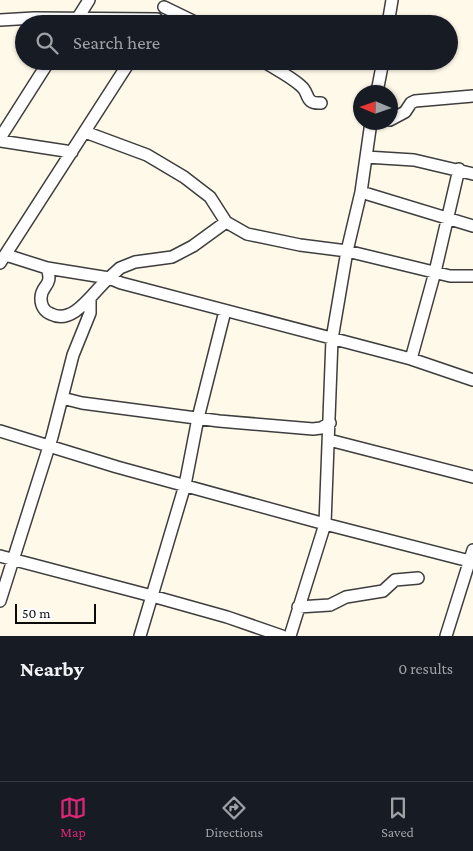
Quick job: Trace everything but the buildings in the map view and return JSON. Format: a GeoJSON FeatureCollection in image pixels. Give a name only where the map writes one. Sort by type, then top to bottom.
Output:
{"type":"FeatureCollection","features":[{"type":"Feature","properties":{"kind":"street"},"geometry":{"type":"LineString","coordinates":[[80,15],[89,0]]}},
{"type":"Feature","properties":{"kind":"street"},"geometry":{"type":"LineString","coordinates":[[390,15],[392,0]]}},
{"type":"Feature","properties":{"kind":"street"},"geometry":{"type":"LineString","coordinates":[[159,15],[167,4],[185,15]]}},
{"type":"Feature","properties":{"kind":"street"},"geometry":{"type":"LineString","coordinates":[[0,20],[15,20]]}},
{"type":"Feature","properties":{"kind":"street"},"geometry":{"type":"LineString","coordinates":[[43,70],[0,139],[72,152]]}},
{"type":"Feature","properties":{"kind":"street"},"geometry":{"type":"LineString","coordinates":[[124,70],[3,259],[108,278],[120,283],[411,359],[473,380]]}},
{"type":"Feature","properties":{"kind":"street"},"geometry":{"type":"LineString","coordinates":[[277,70],[303,87],[309,100],[321,103]]}},
{"type":"Feature","properties":{"kind":"street"},"geometry":{"type":"LineString","coordinates":[[378,85],[381,70]]}},
{"type":"Feature","properties":{"kind":"street"},"geometry":{"type":"LineString","coordinates":[[398,116],[405,112],[411,103],[415,101],[473,96]]}},
{"type":"Feature","properties":{"kind":"street"},"geometry":{"type":"LineString","coordinates":[[290,636],[325,524],[332,339],[347,251],[361,192],[370,130]]}},
{"type":"Feature","properties":{"kind":"street"},"geometry":{"type":"LineString","coordinates":[[85,132],[147,156],[184,177],[210,197],[226,222],[247,234],[300,245],[347,251],[450,276],[473,276]]}},
{"type":"Feature","properties":{"kind":"street"},"geometry":{"type":"LineString","coordinates":[[366,157],[414,160],[459,169],[473,174]]}},
{"type":"Feature","properties":{"kind":"street"},"geometry":{"type":"LineString","coordinates":[[411,359],[435,272],[459,169]]}},
{"type":"Feature","properties":{"kind":"street"},"geometry":{"type":"LineString","coordinates":[[361,192],[473,226]]}},
{"type":"Feature","properties":{"kind":"street"},"geometry":{"type":"LineString","coordinates":[[48,268],[50,274],[49,282],[40,298],[42,306],[48,313],[63,317],[72,314],[90,299],[99,286],[120,268],[135,262],[172,257],[193,246],[226,222]]}},
{"type":"Feature","properties":{"kind":"street"},"geometry":{"type":"LineString","coordinates":[[0,601],[48,446],[73,355],[90,313],[90,299]]}},
{"type":"Feature","properties":{"kind":"street"},"geometry":{"type":"LineString","coordinates":[[140,636],[186,485],[198,418],[225,311]]}},
{"type":"Feature","properties":{"kind":"street"},"geometry":{"type":"LineString","coordinates":[[62,398],[82,404],[313,429],[321,428],[330,422]]}},
{"type":"Feature","properties":{"kind":"street"},"geometry":{"type":"LineString","coordinates":[[313,429],[329,438],[473,477]]}},
{"type":"Feature","properties":{"kind":"street"},"geometry":{"type":"LineString","coordinates":[[0,431],[117,467],[325,524],[472,557],[446,636]]}},
{"type":"Feature","properties":{"kind":"street"},"geometry":{"type":"LineString","coordinates":[[0,556],[227,617],[282,636]]}},
{"type":"Feature","properties":{"kind":"street"},"geometry":{"type":"LineString","coordinates":[[298,607],[330,605],[346,597],[382,591],[394,580],[418,578]]}}]}
